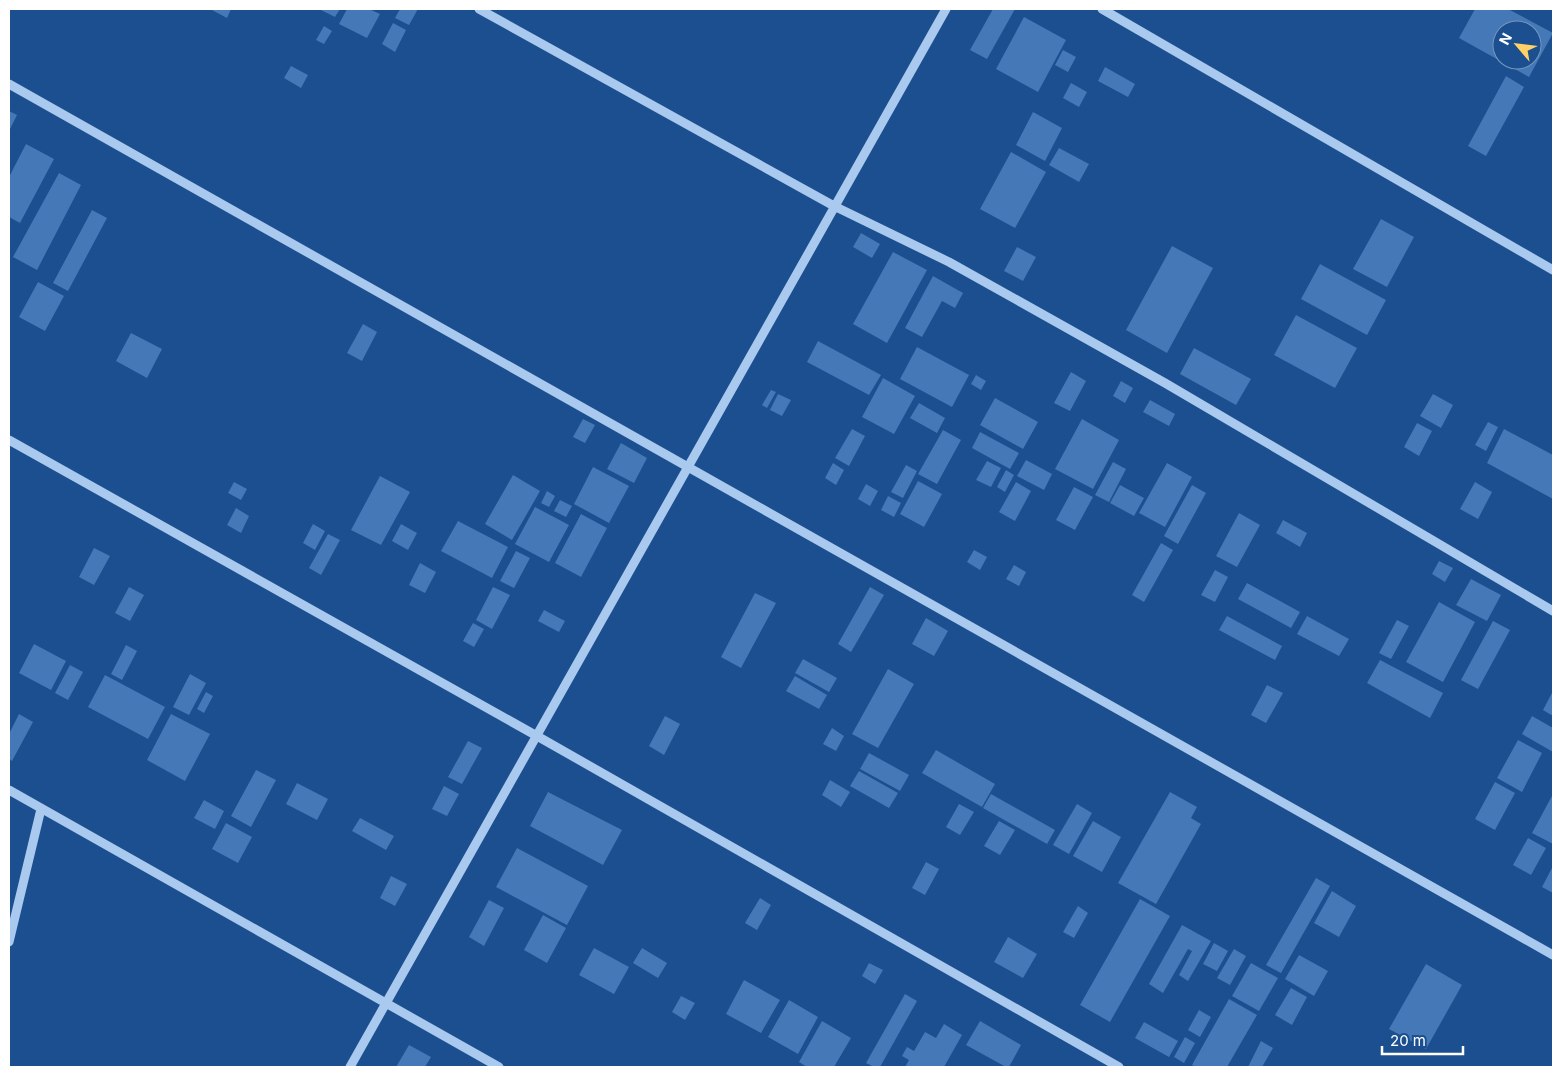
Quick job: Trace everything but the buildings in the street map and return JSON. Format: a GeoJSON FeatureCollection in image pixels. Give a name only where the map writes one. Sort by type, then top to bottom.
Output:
{"type":"FeatureCollection","features":[{"type":"Feature","properties":{"kind":"street"},"geometry":{"type":"LineString","coordinates":[[479,9],[834,206],[950,262],[1165,383],[1553,611]]}},
{"type":"Feature","properties":{"kind":"street"},"geometry":{"type":"LineString","coordinates":[[350,1067],[946,9]]}},
{"type":"Feature","properties":{"kind":"street"},"geometry":{"type":"LineString","coordinates":[[1102,9],[1553,270]]}},
{"type":"Feature","properties":{"kind":"street"},"geometry":{"type":"LineString","coordinates":[[9,84],[1553,955]]}},
{"type":"Feature","properties":{"kind":"street"},"geometry":{"type":"LineString","coordinates":[[9,440],[1119,1067]]}},
{"type":"Feature","properties":{"kind":"street"},"geometry":{"type":"LineString","coordinates":[[9,790],[499,1067]]}},
{"type":"Feature","properties":{"kind":"street"},"geometry":{"type":"LineString","coordinates":[[9,942],[41,809]]}}]}
